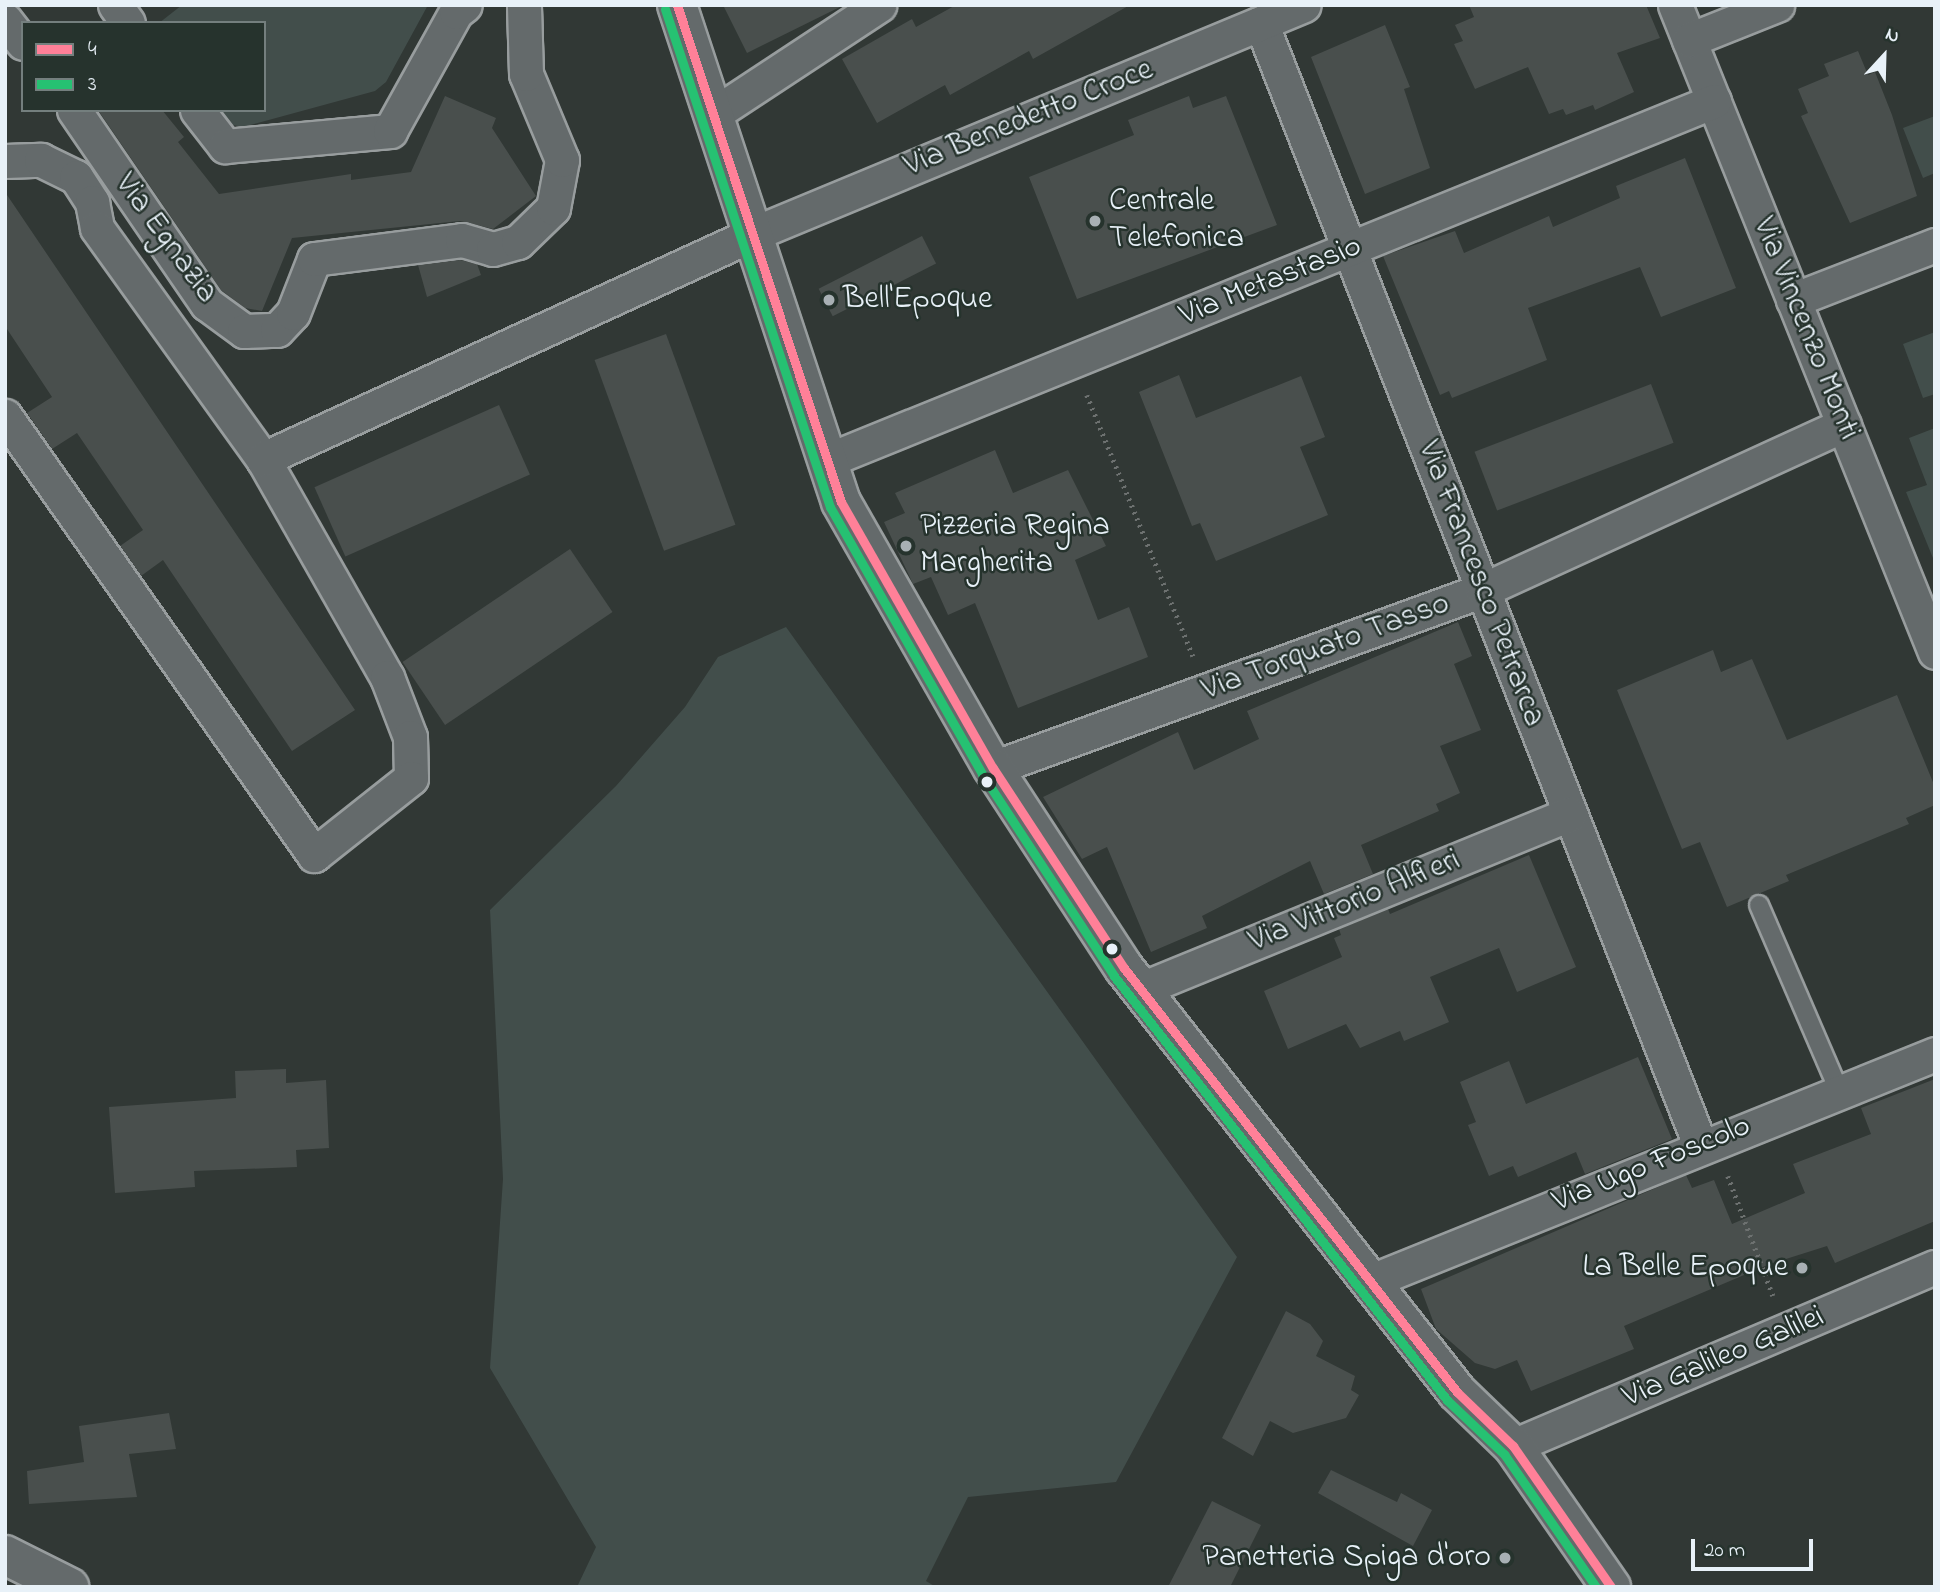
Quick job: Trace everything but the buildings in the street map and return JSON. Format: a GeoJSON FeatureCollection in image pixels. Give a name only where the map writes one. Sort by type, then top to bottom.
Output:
{"type":"FeatureCollection","features":[{"type":"Feature","properties":{"kind":"street"},"geometry":{"type":"LineString","coordinates":[[199,112],[225,146],[390,131],[456,12],[466,5]]}},
{"type":"Feature","properties":{"kind":"street","name":"Via Egnazia"},"geometry":{"type":"LineString","coordinates":[[75,112],[207,304],[244,331],[277,330],[293,313],[314,260],[463,240],[493,249],[518,242],[553,208],[562,160],[526,74],[524,5]]}},
{"type":"Feature","properties":{"kind":"street"},"geometry":{"type":"LineString","coordinates":[[677,5],[755,233],[841,502],[993,768],[1141,989],[1457,1392],[1513,1446],[1611,1587]]}},
{"type":"Feature","properties":{"kind":"street"},"geometry":{"type":"LineString","coordinates":[[714,114],[878,5]]}},
{"type":"Feature","properties":{"kind":"street","name":"Via Benedetto Croce"},"geometry":{"type":"LineString","coordinates":[[263,460],[755,233],[1304,5]]}},
{"type":"Feature","properties":{"kind":"street","name":"Via Vincenzo Monti"},"geometry":{"type":"LineString","coordinates":[[1675,5],[1935,652]]}},
{"type":"Feature","properties":{"kind":"street"},"geometry":{"type":"LineString","coordinates":[[1689,40],[1777,5]]}},
{"type":"Feature","properties":{"kind":"street"},"geometry":{"type":"LineString","coordinates":[[5,20],[21,40]]}},
{"type":"Feature","properties":{"kind":"street","name":"Via Francesco Petrarca"},"geometry":{"type":"LineString","coordinates":[[1261,23],[1570,814],[1707,1142]]}},
{"type":"Feature","properties":{"kind":"street","name":"Via Metastasio"},"geometry":{"type":"LineString","coordinates":[[828,460],[1350,251],[1714,101]]}},
{"type":"Feature","properties":{"kind":"street"},"geometry":{"type":"LineString","coordinates":[[5,161],[41,160],[76,177],[92,202],[97,228],[263,460],[356,617],[410,737],[411,778],[314,855],[5,416]]}},
{"type":"Feature","properties":{"kind":"street"},"geometry":{"type":"LineString","coordinates":[[1793,300],[1935,245]]}},
{"type":"Feature","properties":{"kind":"street","name":"Via Torquato Tasso"},"geometry":{"type":"LineString","coordinates":[[993,768],[1483,590],[1844,425]]}},
{"type":"Feature","properties":{"kind":"street","name":"Via Vittorio Alfieri"},"geometry":{"type":"LineString","coordinates":[[1141,989],[1570,814]]}},
{"type":"Feature","properties":{"kind":"street","name":"Via Ugo Foscolo"},"geometry":{"type":"LineString","coordinates":[[1371,1280],[1707,1142],[1935,1054]]}},
{"type":"Feature","properties":{"kind":"street","name":"Via Galileo Galilei"},"geometry":{"type":"LineString","coordinates":[[1513,1446],[1935,1267]]}},
{"type":"Feature","properties":{"kind":"street"},"geometry":{"type":"LineString","coordinates":[[5,1555],[69,1587]]}},
{"type":"Feature","properties":{"kind":"lane"},"geometry":{"type":"LineString","coordinates":[[1759,905],[1839,1091]]}},
{"type":"Feature","properties":{"kind":"path"},"geometry":{"type":"LineString","coordinates":[[1073,362],[1207,691]]}},
{"type":"Feature","properties":{"kind":"path"},"geometry":{"type":"LineString","coordinates":[[1707,1142],[1787,1331]]}},
{"type":"Feature","properties":{"kind":"shaded area"},"geometry":{"type":"Polygon","coordinates":[[[182,5],[428,5],[386,82],[375,91],[243,127],[227,124],[218,112],[266,112],[266,21],[162,21],[182,5]]]}},
{"type":"Feature","properties":{"kind":"shaded area"},"geometry":{"type":"Polygon","coordinates":[[[1935,116],[1935,173],[1923,178],[1903,128],[1935,116]]]}},
{"type":"Feature","properties":{"kind":"shaded area"},"geometry":{"type":"Polygon","coordinates":[[[1935,332],[1935,394],[1923,398],[1903,344],[1935,332]]]}},
{"type":"Feature","properties":{"kind":"shaded area"},"geometry":{"type":"Polygon","coordinates":[[[1935,428],[1935,563],[1906,492],[1927,485],[1909,438],[1935,428]]]}},
{"type":"Feature","properties":{"kind":"shaded area"},"geometry":{"type":"Polygon","coordinates":[[[786,627],[1237,1257],[1116,1482],[968,1497],[926,1581],[936,1587],[577,1587],[596,1547],[490,1368],[503,1179],[490,910],[616,786],[685,707],[718,657],[786,627]]]}},
{"type":"Feature","properties":{"kind":"transit line","name":"4"},"geometry":{"type":"LineString","coordinates":[[677,5],[841,502],[993,768],[1124,968],[1457,1392],[1513,1446],[1611,1587]]}},
{"type":"Feature","properties":{"kind":"transit line","name":"3"},"geometry":{"type":"LineString","coordinates":[[665,9],[830,507],[982,774],[1114,976],[1447,1400],[1504,1454],[1596,1587]]}},
{"type":"Feature","properties":{"kind":"place","name":"Centrale Telefonica"},"geometry":{"type":"Point","coordinates":[1095,221]}},
{"type":"Feature","properties":{"kind":"place","name":"Bell'Epoque"},"geometry":{"type":"Point","coordinates":[829,300]}},
{"type":"Feature","properties":{"kind":"place","name":"Pizzeria Regina Margherita"},"geometry":{"type":"Point","coordinates":[906,546]}},
{"type":"Feature","properties":{"kind":"place","name":"La Belle Epoque"},"geometry":{"type":"Point","coordinates":[1802,1268]}},
{"type":"Feature","properties":{"kind":"place","name":"Panetteria Spiga d'oro"},"geometry":{"type":"Point","coordinates":[1505,1558]}}]}
